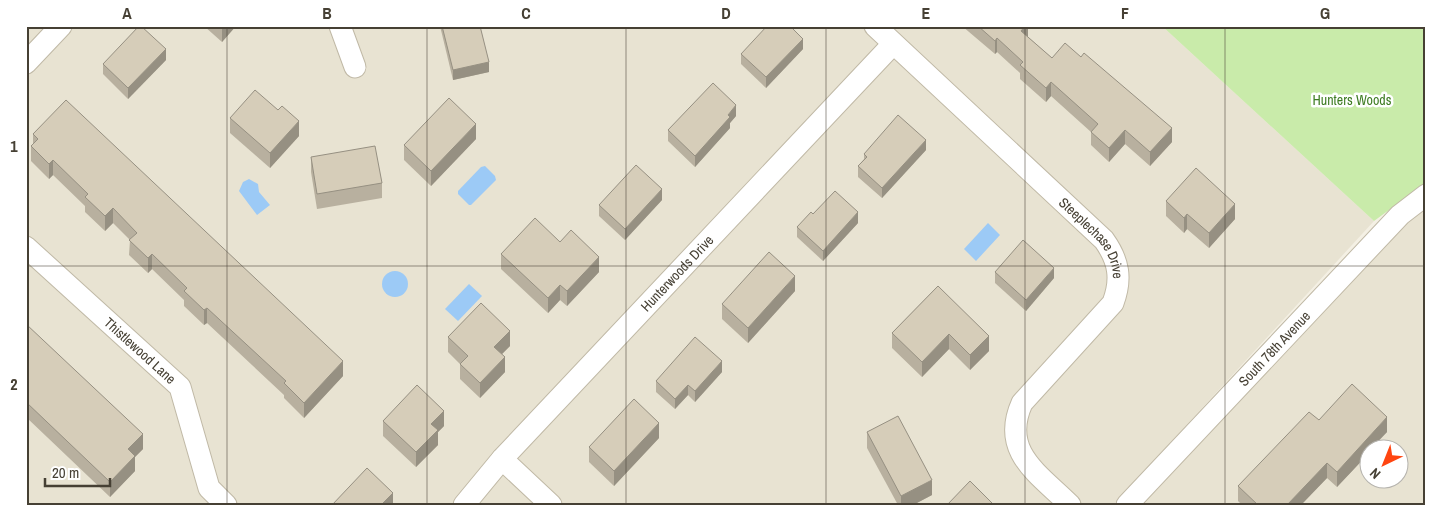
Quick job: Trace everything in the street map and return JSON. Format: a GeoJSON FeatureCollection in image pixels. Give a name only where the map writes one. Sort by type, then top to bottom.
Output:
{"type":"FeatureCollection","features":[{"type":"Feature","properties":{"kind":"street"},"geometry":{"type":"LineString","coordinates":[[26,63],[61,26]]}},
{"type":"Feature","properties":{"kind":"street"},"geometry":{"type":"LineString","coordinates":[[340,26],[355,68]]}},
{"type":"Feature","properties":{"kind":"street","name":"Steeplechase Drive"},"geometry":{"type":"LineString","coordinates":[[874,26],[1104,240],[1117,264],[1118,288],[1113,303],[1022,403],[1015,424],[1016,443],[1020,454],[1070,505]]}},
{"type":"Feature","properties":{"kind":"street","name":"Hunterwoods Drive"},"geometry":{"type":"LineString","coordinates":[[464,505],[502,459],[893,44]]}},
{"type":"Feature","properties":{"kind":"street","name":"South 78th Avenue"},"geometry":{"type":"LineString","coordinates":[[1127,505],[1400,215],[1426,195]]}},
{"type":"Feature","properties":{"kind":"street","name":"Thistlewood Lane"},"geometry":{"type":"LineString","coordinates":[[26,246],[180,388],[209,488],[226,505]]}},
{"type":"Feature","properties":{"kind":"street"},"geometry":{"type":"LineString","coordinates":[[502,459],[551,505]]}},
{"type":"Feature","properties":{"kind":"shaded area"},"geometry":{"type":"Polygon","coordinates":[[[26,26],[1162,26],[1374,221],[1113,505],[26,505],[26,26]]]}},
{"type":"Feature","properties":{"kind":"shaded area"},"geometry":{"type":"Polygon","coordinates":[[[1426,205],[1426,505],[1141,505],[1403,224],[1426,205]]]}},
{"type":"Feature","properties":{"kind":"green space","name":"Hunters Woods"},"geometry":{"type":"Polygon","coordinates":[[[1162,26],[1426,26],[1426,183],[1374,221],[1162,26]]]}},
{"type":"Feature","properties":{"kind":"water"},"geometry":{"type":"Polygon","coordinates":[[[485,166],[495,176],[496,180],[469,205],[458,194],[458,191],[481,167],[485,166]]]}},
{"type":"Feature","properties":{"kind":"water"},"geometry":{"type":"Polygon","coordinates":[[[249,179],[258,184],[259,192],[270,205],[257,215],[239,191],[243,182],[249,179]]]}},
{"type":"Feature","properties":{"kind":"water"},"geometry":{"type":"Polygon","coordinates":[[[988,223],[1000,235],[976,261],[964,249],[988,223]]]}},
{"type":"Feature","properties":{"kind":"water"},"geometry":{"type":"Polygon","coordinates":[[[395,271],[404,275],[408,284],[404,293],[395,297],[386,293],[382,284],[386,275],[395,271]]]}},
{"type":"Feature","properties":{"kind":"water"},"geometry":{"type":"Polygon","coordinates":[[[469,284],[482,296],[458,321],[445,309],[469,284]]]}},
{"type":"Feature","properties":{"kind":"building"},"geometry":{"type":"Polygon","coordinates":[[[139,26],[166,49],[128,88],[103,64],[139,26]]]}},
{"type":"Feature","properties":{"kind":"building"},"geometry":{"type":"Polygon","coordinates":[[[442,26],[480,26],[489,62],[453,70],[442,26]]]}},
{"type":"Feature","properties":{"kind":"building"},"geometry":{"type":"Polygon","coordinates":[[[767,26],[790,26],[803,39],[766,77],[741,54],[767,26]]]}},
{"type":"Feature","properties":{"kind":"building"},"geometry":{"type":"Polygon","coordinates":[[[978,26],[1025,26],[1021,31],[1052,58],[1065,43],[1081,57],[1084,53],[1172,128],[1150,152],[1125,130],[1109,148],[1091,132],[1098,124],[1051,82],[1046,88],[1020,65],[1023,62],[997,38],[995,41],[978,26]]]}},
{"type":"Feature","properties":{"kind":"building"},"geometry":{"type":"Polygon","coordinates":[[[713,83],[736,105],[728,115],[730,117],[695,156],[668,130],[713,83]]]}},
{"type":"Feature","properties":{"kind":"building"},"geometry":{"type":"Polygon","coordinates":[[[255,90],[278,110],[282,106],[299,121],[270,153],[230,118],[255,90]]]}},
{"type":"Feature","properties":{"kind":"building"},"geometry":{"type":"Polygon","coordinates":[[[449,98],[476,124],[431,171],[404,145],[449,98]]]}},
{"type":"Feature","properties":{"kind":"building"},"geometry":{"type":"Polygon","coordinates":[[[66,100],[343,361],[304,403],[284,383],[286,381],[207,308],[204,310],[184,291],[187,288],[152,254],[148,258],[129,240],[137,233],[113,208],[105,216],[85,197],[88,194],[53,160],[49,164],[31,146],[38,139],[33,134],[66,100]]]}},
{"type":"Feature","properties":{"kind":"building"},"geometry":{"type":"Polygon","coordinates":[[[898,115],[926,140],[882,188],[858,166],[867,157],[864,154],[898,115]]]}},
{"type":"Feature","properties":{"kind":"building"},"geometry":{"type":"Polygon","coordinates":[[[375,146],[382,183],[317,194],[311,157],[375,146]]]}},
{"type":"Feature","properties":{"kind":"building"},"geometry":{"type":"Polygon","coordinates":[[[636,165],[662,189],[625,229],[599,205],[636,165]]]}},
{"type":"Feature","properties":{"kind":"building"},"geometry":{"type":"Polygon","coordinates":[[[1196,168],[1235,204],[1209,233],[1187,214],[1184,218],[1166,201],[1196,168]]]}},
{"type":"Feature","properties":{"kind":"building"},"geometry":{"type":"Polygon","coordinates":[[[835,191],[858,212],[823,251],[797,227],[811,212],[813,214],[835,191]]]}},
{"type":"Feature","properties":{"kind":"building"},"geometry":{"type":"Polygon","coordinates":[[[535,218],[560,242],[571,230],[599,257],[567,291],[560,285],[548,298],[501,254],[535,218]]]}},
{"type":"Feature","properties":{"kind":"building"},"geometry":{"type":"Polygon","coordinates":[[[1023,240],[1054,268],[1026,300],[995,272],[1023,240]]]}},
{"type":"Feature","properties":{"kind":"building"},"geometry":{"type":"Polygon","coordinates":[[[769,252],[795,276],[748,328],[722,304],[769,252]]]}},
{"type":"Feature","properties":{"kind":"building"},"geometry":{"type":"Polygon","coordinates":[[[938,286],[989,336],[970,355],[949,334],[922,362],[892,333],[938,286]]]}},
{"type":"Feature","properties":{"kind":"building"},"geometry":{"type":"Polygon","coordinates":[[[481,303],[510,331],[494,347],[505,357],[480,383],[460,364],[468,356],[448,337],[481,303]]]}},
{"type":"Feature","properties":{"kind":"building"},"geometry":{"type":"Polygon","coordinates":[[[26,324],[143,434],[128,449],[135,456],[110,482],[26,402],[26,324]]]}},
{"type":"Feature","properties":{"kind":"building"},"geometry":{"type":"Polygon","coordinates":[[[695,337],[722,361],[695,391],[688,385],[675,399],[656,381],[695,337]]]}},
{"type":"Feature","properties":{"kind":"building"},"geometry":{"type":"Polygon","coordinates":[[[1352,384],[1387,417],[1368,438],[1360,438],[1360,447],[1337,472],[1327,463],[1287,505],[1258,505],[1238,486],[1309,412],[1319,420],[1352,384]]]}},
{"type":"Feature","properties":{"kind":"building"},"geometry":{"type":"Polygon","coordinates":[[[417,385],[444,411],[431,424],[438,430],[416,452],[383,421],[417,385]]]}},
{"type":"Feature","properties":{"kind":"building"},"geometry":{"type":"Polygon","coordinates":[[[634,399],[659,423],[614,471],[589,447],[634,399]]]}},
{"type":"Feature","properties":{"kind":"building"},"geometry":{"type":"Polygon","coordinates":[[[898,416],[932,480],[901,496],[867,432],[898,416]]]}},
{"type":"Feature","properties":{"kind":"building"},"geometry":{"type":"Polygon","coordinates":[[[367,468],[393,493],[381,505],[332,505],[367,468]]]}},
{"type":"Feature","properties":{"kind":"building"},"geometry":{"type":"Polygon","coordinates":[[[970,481],[994,505],[947,505],[970,481]]]}}]}
